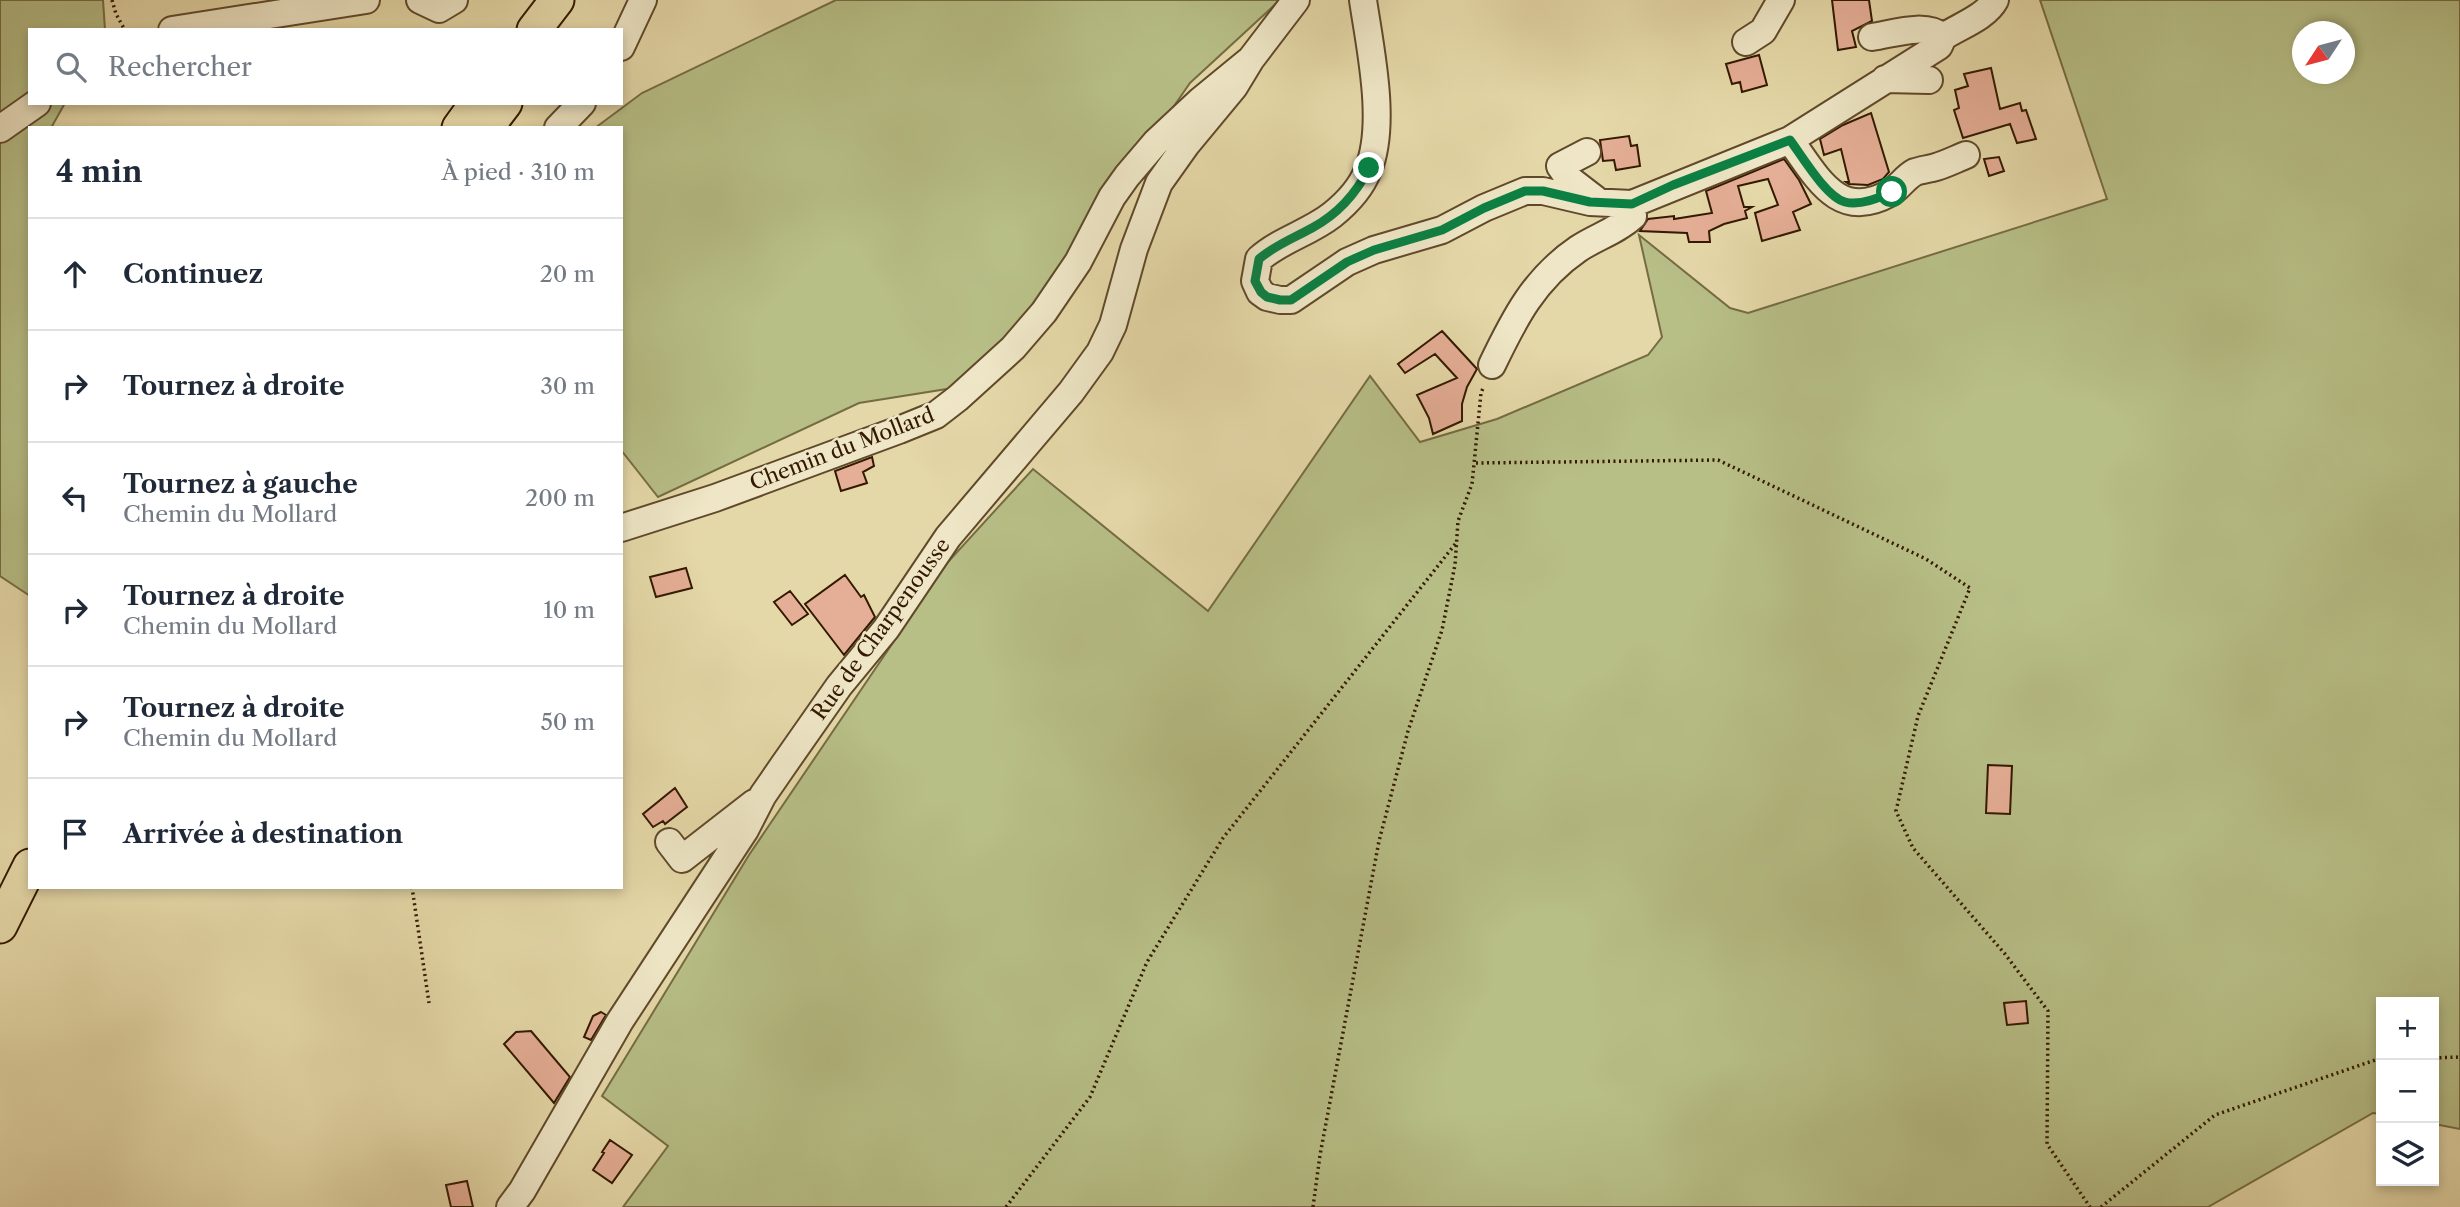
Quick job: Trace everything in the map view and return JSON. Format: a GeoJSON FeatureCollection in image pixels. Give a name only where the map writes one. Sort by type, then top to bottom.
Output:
{"type":"FeatureCollection","features":[{"type":"Feature","properties":{"kind":"main road"},"geometry":{"type":"LineString","coordinates":[[536,28],[557,0]]}},
{"type":"Feature","properties":{"kind":"main road"},"geometry":{"type":"LineString","coordinates":[[562,28],[583,0]]}},
{"type":"Feature","properties":{"kind":"main road"},"geometry":{"type":"LineString","coordinates":[[460,126],[476,105]]}},
{"type":"Feature","properties":{"kind":"main road"},"geometry":{"type":"LineString","coordinates":[[488,126],[503,105]]}},
{"type":"Feature","properties":{"kind":"main road"},"geometry":{"type":"LineString","coordinates":[[0,929],[28,870]]}},
{"type":"Feature","properties":{"kind":"main road"},"geometry":{"type":"LineString","coordinates":[[0,929],[28,883]]}},
{"type":"Feature","properties":{"kind":"street"},"geometry":{"type":"LineString","coordinates":[[185,28],[366,0]]}},
{"type":"Feature","properties":{"kind":"street"},"geometry":{"type":"LineString","coordinates":[[420,0],[439,9],[454,0]]}},
{"type":"Feature","properties":{"kind":"street"},"geometry":{"type":"LineString","coordinates":[[623,43],[643,0]]}},
{"type":"Feature","properties":{"kind":"street","name":"Chemin du Mollard"},"geometry":{"type":"LineString","coordinates":[[623,527],[715,498],[936,415],[988,373],[1013,348],[1044,312],[1078,262],[1112,197],[1157,142],[1201,100],[1251,59],[1296,0]]}},
{"type":"Feature","properties":{"kind":"street"},"geometry":{"type":"LineString","coordinates":[[1363,0],[1376,87],[1374,145],[1369,168],[1359,188],[1342,206],[1314,227],[1269,250],[1259,259],[1255,281],[1267,297],[1291,300],[1347,262],[1374,250],[1442,230],[1525,191],[1543,191],[1600,202],[1632,204],[1673,185],[1790,140],[1940,46],[1933,33]]}},
{"type":"Feature","properties":{"kind":"street"},"geometry":{"type":"LineString","coordinates":[[1746,42],[1763,30],[1781,0]]}},
{"type":"Feature","properties":{"kind":"street"},"geometry":{"type":"LineString","coordinates":[[1872,37],[1933,33],[1987,13],[1995,0]]}},
{"type":"Feature","properties":{"kind":"street","name":"Rue de Charpenousse"},"geometry":{"type":"LineString","coordinates":[[510,1207],[620,1021],[745,830],[764,795],[839,686],[886,629],[948,537],[1071,392],[1100,352],[1113,325],[1134,249],[1159,183],[1186,145],[1234,87],[1251,59]]}},
{"type":"Feature","properties":{"kind":"street"},"geometry":{"type":"LineString","coordinates":[[1885,79],[1929,80]]}},
{"type":"Feature","properties":{"kind":"street"},"geometry":{"type":"LineString","coordinates":[[0,129],[34,105]]}},
{"type":"Feature","properties":{"kind":"street"},"geometry":{"type":"LineString","coordinates":[[560,126],[580,105]]}},
{"type":"Feature","properties":{"kind":"street"},"geometry":{"type":"LineString","coordinates":[[1790,140],[1816,175],[1836,197],[1846,202],[1874,200],[1892,192],[1913,173],[1966,155]]}},
{"type":"Feature","properties":{"kind":"street"},"geometry":{"type":"LineString","coordinates":[[1587,152],[1560,166],[1569,179],[1600,202]]}},
{"type":"Feature","properties":{"kind":"street"},"geometry":{"type":"LineString","coordinates":[[1492,365],[1516,315],[1537,288],[1560,263],[1578,249],[1620,228],[1633,216],[1632,204]]}},
{"type":"Feature","properties":{"kind":"street"},"geometry":{"type":"LineString","coordinates":[[669,842],[682,859],[764,795]]}},
{"type":"Feature","properties":{"kind":"path"},"geometry":{"type":"LineString","coordinates":[[112,0],[116,15],[124,28]]}},
{"type":"Feature","properties":{"kind":"path"},"geometry":{"type":"LineString","coordinates":[[1313,1207],[1320,1155],[1379,841],[1408,731],[1441,630],[1455,565],[1458,521],[1472,484],[1476,463],[1481,393],[1492,365]]}},
{"type":"Feature","properties":{"kind":"path"},"geometry":{"type":"LineString","coordinates":[[1476,463],[1718,460],[1926,559],[1970,588],[1919,716],[1896,811],[1913,848],[2004,954],[2048,1011],[2047,1144],[2091,1207]]}},
{"type":"Feature","properties":{"kind":"path"},"geometry":{"type":"LineString","coordinates":[[1006,1207],[1090,1097],[1147,962],[1223,838],[1457,541]]}},
{"type":"Feature","properties":{"kind":"path"},"geometry":{"type":"LineString","coordinates":[[412,889],[429,1003]]}},
{"type":"Feature","properties":{"kind":"path"},"geometry":{"type":"LineString","coordinates":[[2439,1058],[2460,1058]]}},
{"type":"Feature","properties":{"kind":"path"},"geometry":{"type":"LineString","coordinates":[[2101,1207],[2215,1115],[2376,1060]]}},
{"type":"Feature","properties":{"kind":"green space"},"geometry":{"type":"Polygon","coordinates":[[[0,0],[103,0],[105,28],[28,28],[28,105],[64,105],[52,126],[28,126],[28,595],[0,576],[0,0]]]}},
{"type":"Feature","properties":{"kind":"green space"},"geometry":{"type":"Polygon","coordinates":[[[836,0],[1280,0],[1190,83],[1029,316],[953,388],[859,403],[658,497],[623,453],[623,126],[598,126],[642,93],[836,0]]]}},
{"type":"Feature","properties":{"kind":"green space"},"geometry":{"type":"Polygon","coordinates":[[[2040,0],[2460,0],[2460,1129],[2439,1125],[2439,997],[2376,997],[2376,1113],[2208,1207],[623,1207],[668,1146],[602,1096],[749,855],[947,563],[1033,469],[1208,611],[1370,376],[1420,442],[1497,419],[1648,355],[1662,337],[1639,235],[1730,308],[1748,313],[2107,199],[2040,0]]]}},
{"type":"Feature","properties":{"kind":"building"},"geometry":{"type":"Polygon","coordinates":[[[1832,0],[1869,0],[1872,21],[1852,31],[1856,47],[1838,50],[1832,0]]]}},
{"type":"Feature","properties":{"kind":"building"},"geometry":{"type":"Polygon","coordinates":[[[1759,55],[1767,85],[1742,92],[1740,82],[1732,84],[1726,64],[1759,55]]]}},
{"type":"Feature","properties":{"kind":"building"},"geometry":{"type":"Polygon","coordinates":[[[1991,68],[2000,109],[2020,103],[2022,111],[2026,110],[2036,139],[2017,143],[2010,124],[1963,138],[1954,110],[1959,108],[1955,90],[1968,86],[1964,74],[1991,68]]]}},
{"type":"Feature","properties":{"kind":"building"},"geometry":{"type":"Polygon","coordinates":[[[1871,113],[1889,172],[1883,179],[1868,185],[1849,184],[1846,182],[1849,182],[1841,149],[1824,155],[1820,139],[1871,113]]]}},
{"type":"Feature","properties":{"kind":"building"},"geometry":{"type":"Polygon","coordinates":[[[1629,136],[1631,146],[1637,145],[1640,166],[1616,170],[1614,160],[1603,161],[1600,140],[1629,136]]]}},
{"type":"Feature","properties":{"kind":"building"},"geometry":{"type":"Polygon","coordinates":[[[1999,157],[2004,171],[1989,176],[1984,159],[1999,157]]]}},
{"type":"Feature","properties":{"kind":"building"},"geometry":{"type":"Polygon","coordinates":[[[1784,159],[1811,204],[1793,212],[1800,230],[1762,241],[1755,213],[1778,205],[1768,179],[1738,186],[1744,207],[1752,207],[1745,211],[1747,218],[1709,231],[1710,242],[1689,242],[1687,233],[1640,231],[1648,219],[1674,216],[1674,219],[1712,213],[1706,191],[1784,159]]]}},
{"type":"Feature","properties":{"kind":"building"},"geometry":{"type":"Polygon","coordinates":[[[1442,331],[1477,369],[1467,387],[1462,404],[1462,421],[1433,434],[1429,418],[1417,395],[1457,378],[1435,354],[1405,373],[1398,364],[1442,331]]]}},
{"type":"Feature","properties":{"kind":"building"},"geometry":{"type":"Polygon","coordinates":[[[872,457],[874,466],[863,472],[867,483],[841,491],[835,471],[872,457]]]}},
{"type":"Feature","properties":{"kind":"building"},"geometry":{"type":"Polygon","coordinates":[[[686,568],[692,588],[656,597],[650,577],[686,568]]]}},
{"type":"Feature","properties":{"kind":"building"},"geometry":{"type":"Polygon","coordinates":[[[845,575],[861,597],[864,595],[875,617],[844,655],[805,604],[845,575]]]}},
{"type":"Feature","properties":{"kind":"building"},"geometry":{"type":"Polygon","coordinates":[[[790,591],[808,614],[792,625],[774,602],[790,591]]]}},
{"type":"Feature","properties":{"kind":"building"},"geometry":{"type":"Polygon","coordinates":[[[1988,765],[2012,766],[2010,814],[1986,813],[1988,765]]]}},
{"type":"Feature","properties":{"kind":"building"},"geometry":{"type":"Polygon","coordinates":[[[675,788],[687,807],[665,824],[663,821],[653,827],[643,814],[675,788]]]}},
{"type":"Feature","properties":{"kind":"building"},"geometry":{"type":"Polygon","coordinates":[[[2026,1001],[2028,1023],[2007,1025],[2004,1003],[2026,1001]]]}},
{"type":"Feature","properties":{"kind":"building"},"geometry":{"type":"Polygon","coordinates":[[[601,1012],[606,1015],[591,1040],[584,1037],[593,1016],[601,1012]]]}},
{"type":"Feature","properties":{"kind":"building"},"geometry":{"type":"Polygon","coordinates":[[[531,1031],[570,1077],[554,1103],[504,1044],[516,1032],[531,1031]]]}},
{"type":"Feature","properties":{"kind":"building"},"geometry":{"type":"Polygon","coordinates":[[[610,1140],[632,1155],[612,1183],[593,1170],[610,1140]]]}},
{"type":"Feature","properties":{"kind":"building"},"geometry":{"type":"Polygon","coordinates":[[[467,1181],[473,1207],[451,1207],[446,1185],[467,1181]]]}},
{"type":"Feature","properties":{"kind":"route"},"geometry":{"type":"LineString","coordinates":[[1369,168],[1359,188],[1329,217],[1269,250],[1259,259],[1255,268],[1255,281],[1267,297],[1291,300],[1347,262],[1374,250],[1442,230],[1525,191],[1543,191],[1590,202],[1632,204],[1673,185],[1790,140],[1836,197],[1846,202],[1874,200],[1892,192]]}}]}
